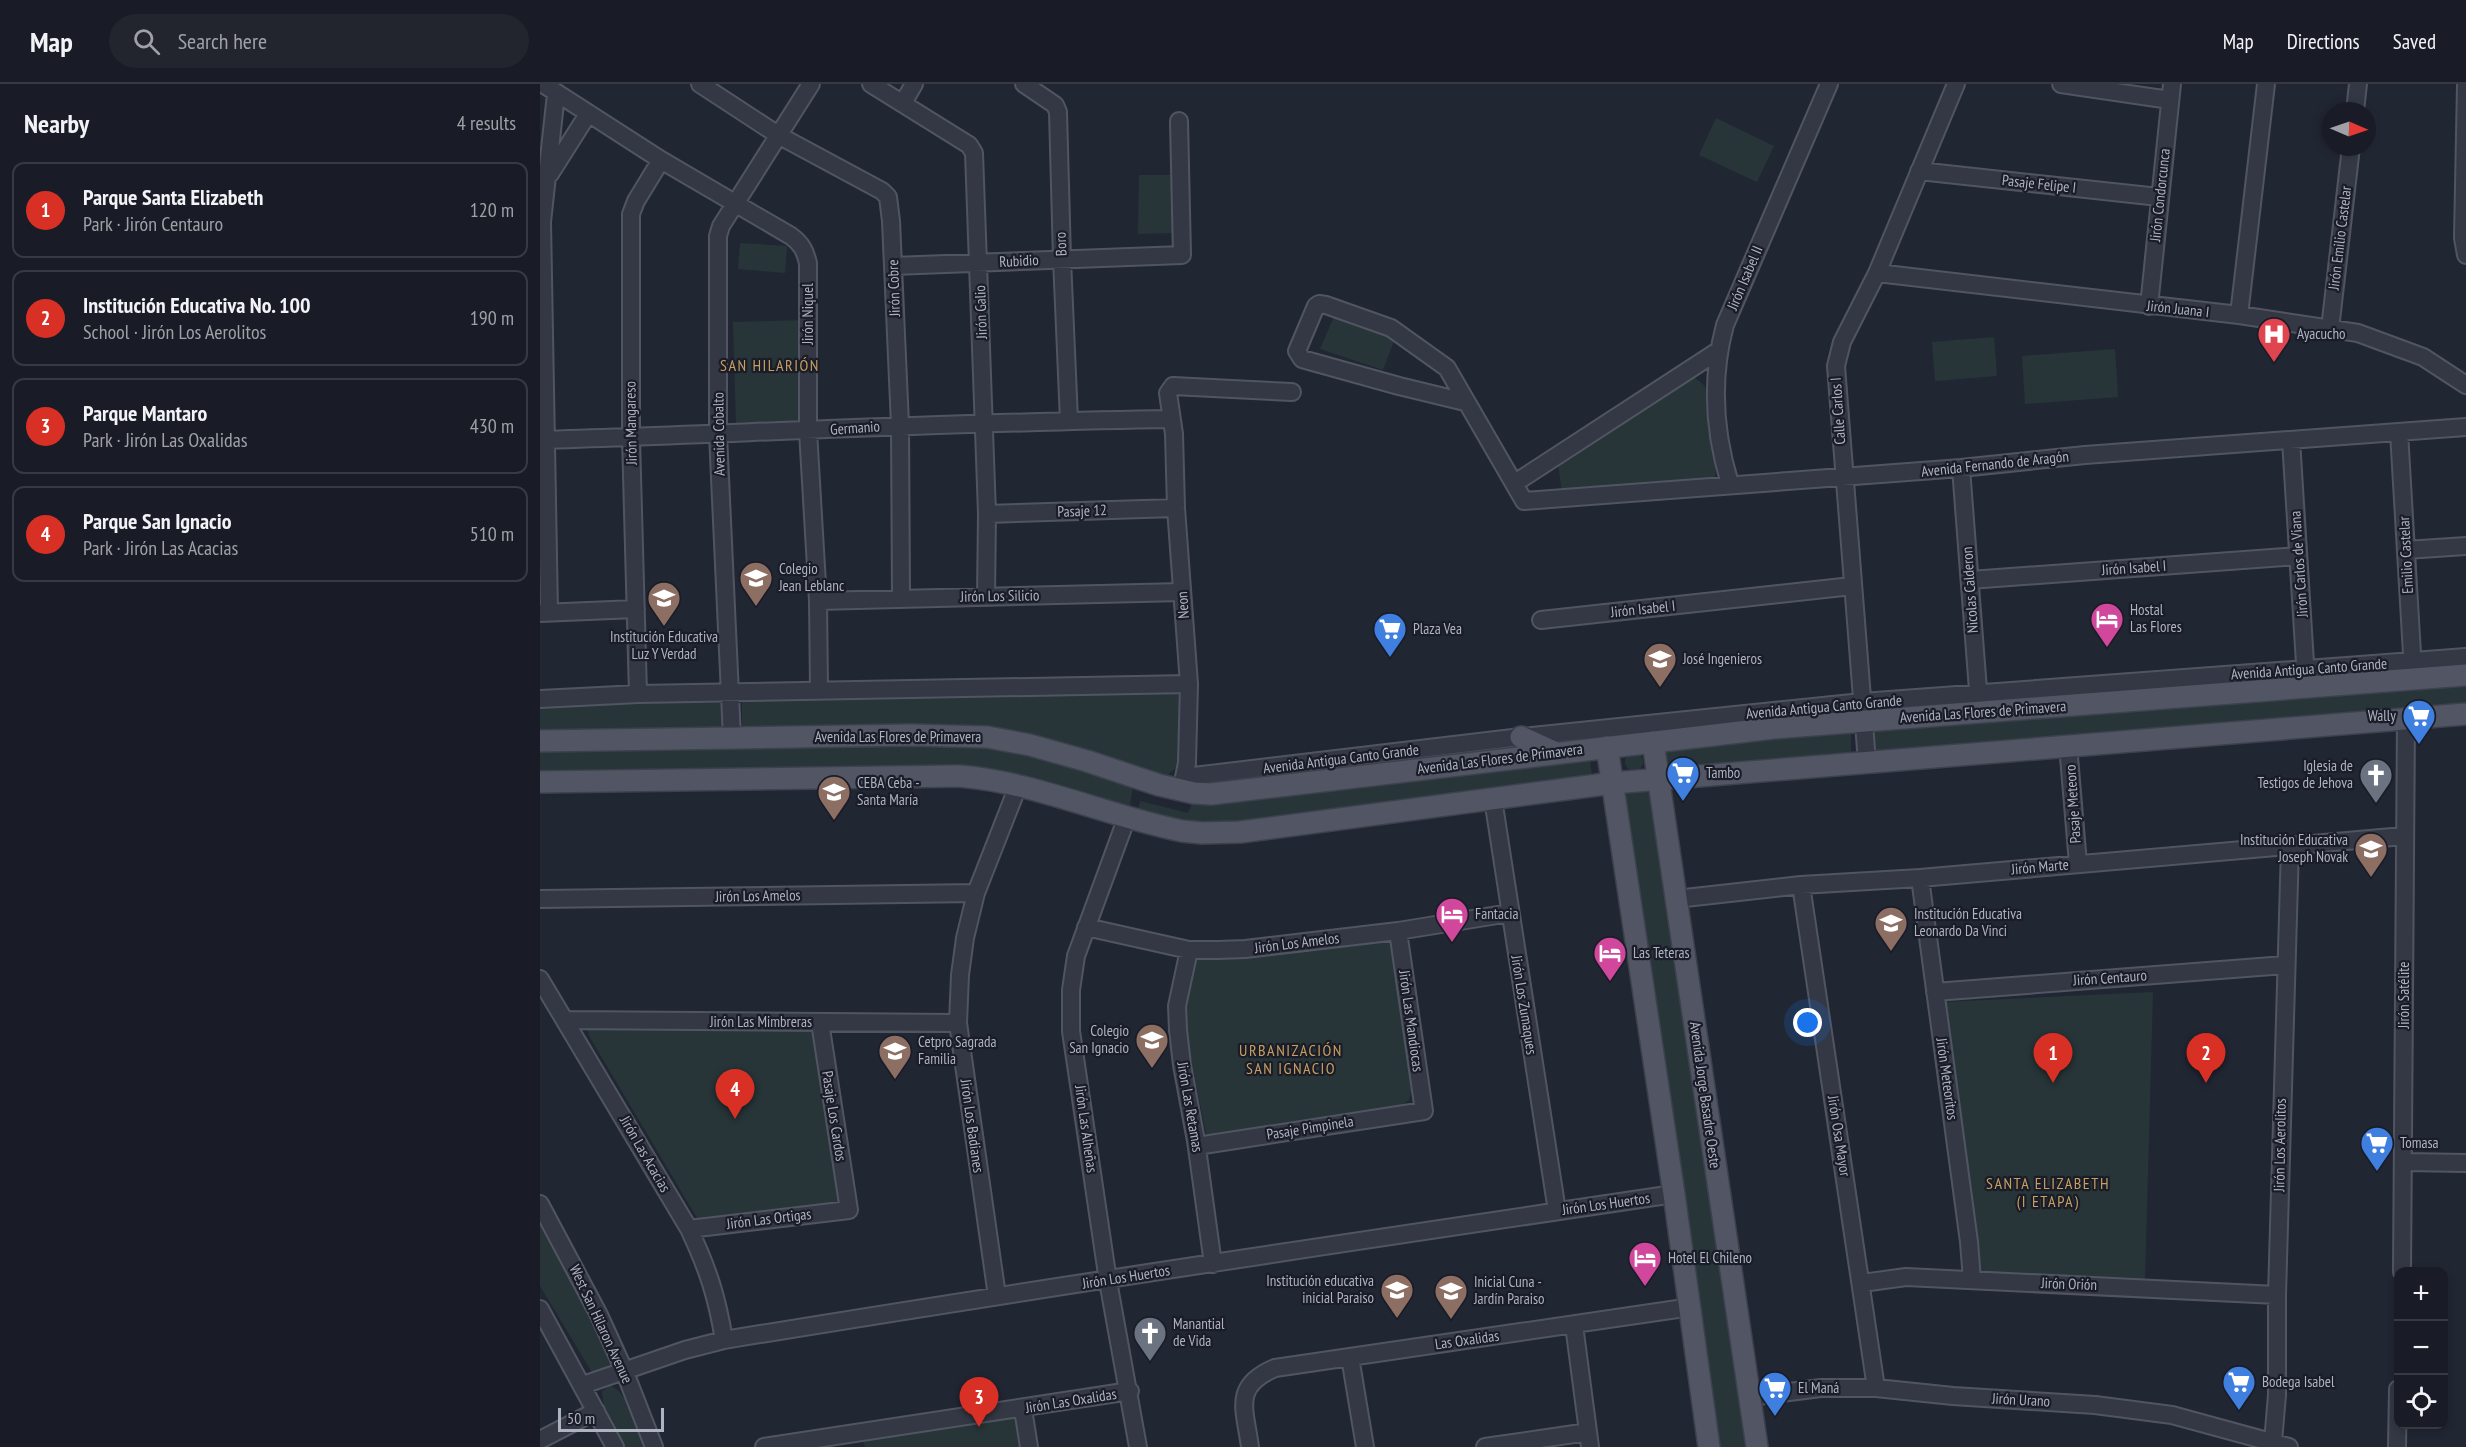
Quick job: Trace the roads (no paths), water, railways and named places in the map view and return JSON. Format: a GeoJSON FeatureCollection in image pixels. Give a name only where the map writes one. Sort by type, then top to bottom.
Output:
{"type":"FeatureCollection","features":[{"type":"Feature","properties":{"kind":"main road","name":"Avenida Las Flores de Primavera"},"geometry":{"type":"LineString","coordinates":[[540,741],[912,735],[987,737],[1005,739],[1183,784],[1211,794],[1774,728],[1863,712],[2413,670],[2466,675]]}},
{"type":"Feature","properties":{"kind":"main road"},"geometry":{"type":"LineString","coordinates":[[540,782],[959,776],[983,778],[1018,786],[1127,817],[1182,831],[1202,833],[1258,831],[1613,783],[2466,714]]}},
{"type":"Feature","properties":{"kind":"main road"},"geometry":{"type":"LineString","coordinates":[[1521,737],[1554,752]]}},
{"type":"Feature","properties":{"kind":"main road","name":"Avenida Jorge Basadre Oeste"},"geometry":{"type":"LineString","coordinates":[[1653,742],[1757,1447]]}},
{"type":"Feature","properties":{"kind":"main road"},"geometry":{"type":"LineString","coordinates":[[1608,747],[1691,1307],[1709,1447]]}},
{"type":"Feature","properties":{"kind":"street","name":"Jirón Cobre"},"geometry":{"type":"LineString","coordinates":[[700,84],[778,135],[882,191],[888,197],[891,208],[900,426],[901,599]]}},
{"type":"Feature","properties":{"kind":"street","name":"Avenida Cobalto"},"geometry":{"type":"LineString","coordinates":[[732,738],[718,434],[718,236],[735,204],[811,84]]}},
{"type":"Feature","properties":{"kind":"street","name":"Jirón Galio"},"geometry":{"type":"LineString","coordinates":[[871,84],[969,146],[974,153],[985,423],[986,596]]}},
{"type":"Feature","properties":{"kind":"street"},"geometry":{"type":"LineString","coordinates":[[903,103],[915,84]]}},
{"type":"Feature","properties":{"kind":"street","name":"Boro"},"geometry":{"type":"LineString","coordinates":[[1024,84],[1055,105],[1058,112],[1069,420]]}},
{"type":"Feature","properties":{"kind":"street","name":"Jirón Isabel II"},"geometry":{"type":"LineString","coordinates":[[1730,484],[1724,464],[1716,411],[1718,351],[1725,325],[1829,84]]}},
{"type":"Feature","properties":{"kind":"street","name":"Calle Carlos I"},"geometry":{"type":"LineString","coordinates":[[1867,762],[1836,366],[1842,342],[1877,273],[1956,84]]}},
{"type":"Feature","properties":{"kind":"street"},"geometry":{"type":"LineString","coordinates":[[2061,84],[2171,92]]}},
{"type":"Feature","properties":{"kind":"street"},"geometry":{"type":"LineString","coordinates":[[2240,315],[2266,84]]}},
{"type":"Feature","properties":{"kind":"street"},"geometry":{"type":"LineString","coordinates":[[2356,102],[2358,84]]}},
{"type":"Feature","properties":{"kind":"street"},"geometry":{"type":"LineString","coordinates":[[2466,84],[2464,250],[2466,255]]}},
{"type":"Feature","properties":{"kind":"street"},"geometry":{"type":"LineString","coordinates":[[549,89],[548,177],[542,222],[545,612],[636,609]]}},
{"type":"Feature","properties":{"kind":"street","name":"Jirón Niquel"},"geometry":{"type":"LineString","coordinates":[[549,89],[661,160],[801,243],[808,263],[808,431],[818,601],[819,690]]}},
{"type":"Feature","properties":{"kind":"street","name":"Jirón Condorcunca"},"geometry":{"type":"LineString","coordinates":[[2149,306],[2171,92]]}},
{"type":"Feature","properties":{"kind":"street"},"geometry":{"type":"LineString","coordinates":[[548,177],[588,114]]}},
{"type":"Feature","properties":{"kind":"street","name":"Rubidio"},"geometry":{"type":"LineString","coordinates":[[893,266],[1182,255],[1179,121]]}},
{"type":"Feature","properties":{"kind":"street","name":"Jirón Emilio Castelar"},"geometry":{"type":"LineString","coordinates":[[2330,329],[2350,156]]}},
{"type":"Feature","properties":{"kind":"street","name":"Jirón Mangareso"},"geometry":{"type":"LineString","coordinates":[[638,694],[631,438],[631,214],[636,201],[661,160]]}},
{"type":"Feature","properties":{"kind":"street","name":"Pasaje Felipe I"},"geometry":{"type":"LineString","coordinates":[[1918,171],[2159,196]]}},
{"type":"Feature","properties":{"kind":"street","name":"Jirón Juana I"},"geometry":{"type":"LineString","coordinates":[[1877,273],[2240,315],[2358,333],[2423,357],[2466,385]]}},
{"type":"Feature","properties":{"kind":"street"},"geometry":{"type":"LineString","coordinates":[[1466,402],[1302,359],[1297,351],[1316,306],[1326,305],[1391,328],[1447,368],[1515,483],[1718,351]]}},
{"type":"Feature","properties":{"kind":"street","name":"Neon"},"geometry":{"type":"LineString","coordinates":[[1183,784],[1189,684],[1176,508],[1174,434],[1168,393],[1173,386],[1292,392]]}},
{"type":"Feature","properties":{"kind":"street","name":"Germanio"},"geometry":{"type":"LineString","coordinates":[[543,440],[1171,418]]}},
{"type":"Feature","properties":{"kind":"street","name":"Avenida Fernando de Aragón"},"geometry":{"type":"LineString","coordinates":[[1515,483],[1524,501],[1961,468],[2085,455],[2466,428]]}},
{"type":"Feature","properties":{"kind":"street","name":"Emilio Castelar"},"geometry":{"type":"LineString","coordinates":[[2399,432],[2413,670]]}},
{"type":"Feature","properties":{"kind":"street","name":"Jirón Carlos de Viana"},"geometry":{"type":"LineString","coordinates":[[2291,440],[2306,678]]}},
{"type":"Feature","properties":{"kind":"street","name":"Nicolas Calderon"},"geometry":{"type":"LineString","coordinates":[[1961,468],[1979,703]]}},
{"type":"Feature","properties":{"kind":"street","name":"Pasaje 12"},"geometry":{"type":"LineString","coordinates":[[987,514],[1176,508]]}},
{"type":"Feature","properties":{"kind":"street"},"geometry":{"type":"LineString","coordinates":[[2406,550],[2466,546]]}},
{"type":"Feature","properties":{"kind":"street","name":"Jirón Isabel I"},"geometry":{"type":"LineString","coordinates":[[1970,580],[2298,556]]}},
{"type":"Feature","properties":{"kind":"street","name":"Jirón Isabel I"},"geometry":{"type":"LineString","coordinates":[[1541,620],[1852,586]]}},
{"type":"Feature","properties":{"kind":"street","name":"Jirón Los Silicio"},"geometry":{"type":"LineString","coordinates":[[818,601],[1182,592]]}},
{"type":"Feature","properties":{"kind":"street"},"geometry":{"type":"LineString","coordinates":[[2413,670],[2466,657]]}},
{"type":"Feature","properties":{"kind":"street"},"geometry":{"type":"LineString","coordinates":[[540,699],[638,694],[1189,684]]}},
{"type":"Feature","properties":{"kind":"street","name":"Avenida Antigua Canto Grande"},"geometry":{"type":"LineString","coordinates":[[1183,784],[1521,737],[1863,712]]}},
{"type":"Feature","properties":{"kind":"street","name":"Jirón Satélite"},"geometry":{"type":"LineString","coordinates":[[2402,1267],[2405,1162],[2406,719]]}},
{"type":"Feature","properties":{"kind":"street","name":"Pasaje Meteoro"},"geometry":{"type":"LineString","coordinates":[[2068,745],[2078,864]]}},
{"type":"Feature","properties":{"kind":"street","name":"Jirón Los Badianes"},"geometry":{"type":"LineString","coordinates":[[997,1296],[958,1023],[960,975],[965,938],[976,893],[1018,786]]}},
{"type":"Feature","properties":{"kind":"street","name":"Jirón Los Zumaques"},"geometry":{"type":"LineString","coordinates":[[1493,799],[1509,914],[1557,1211]]}},
{"type":"Feature","properties":{"kind":"street","name":"Jirón Las Alheñas"},"geometry":{"type":"LineString","coordinates":[[1127,817],[1076,956],[1071,990],[1071,1031],[1108,1281],[1130,1391],[1138,1447]]}},
{"type":"Feature","properties":{"kind":"street","name":"Jirón Marte"},"geometry":{"type":"LineString","coordinates":[[1676,898],[1801,885],[1920,878],[2404,836]]}},
{"type":"Feature","properties":{"kind":"street","name":"Jirón Los Aerolitos"},"geometry":{"type":"LineString","coordinates":[[2273,1442],[2277,1395],[2277,1295],[2290,847]]}},
{"type":"Feature","properties":{"kind":"street","name":"Jirón Meteoritos"},"geometry":{"type":"LineString","coordinates":[[1920,878],[1969,1242],[1972,1280]]}},
{"type":"Feature","properties":{"kind":"street","name":"Jirón Osa Mayor"},"geometry":{"type":"LineString","coordinates":[[1801,885],[1862,1283],[1875,1388]]}},
{"type":"Feature","properties":{"kind":"street","name":"Jirón Los Amelos"},"geometry":{"type":"LineString","coordinates":[[540,899],[976,893]]}},
{"type":"Feature","properties":{"kind":"street","name":"Jirón Los Amelos"},"geometry":{"type":"LineString","coordinates":[[1086,927],[1189,950],[1245,949],[1398,931],[1509,914]]}},
{"type":"Feature","properties":{"kind":"street","name":"Jirón Las Mandiocas"},"geometry":{"type":"LineString","coordinates":[[1398,931],[1424,1111]]}},
{"type":"Feature","properties":{"kind":"street","name":"Jirón Las Retamas"},"geometry":{"type":"LineString","coordinates":[[1189,950],[1178,1006],[1178,1030],[1214,1264]]}},
{"type":"Feature","properties":{"kind":"street","name":"Jirón Centauro"},"geometry":{"type":"LineString","coordinates":[[1935,992],[2285,964]]}},
{"type":"Feature","properties":{"kind":"street","name":"Jirón Las Acacias"},"geometry":{"type":"LineString","coordinates":[[540,979],[689,1229],[708,1270],[718,1301],[724,1340]]}},
{"type":"Feature","properties":{"kind":"street","name":"Jirón Las Mimbreras"},"geometry":{"type":"LineString","coordinates":[[565,1020],[958,1023]]}},
{"type":"Feature","properties":{"kind":"street","name":"Pasaje Los Cardos"},"geometry":{"type":"LineString","coordinates":[[820,1022],[849,1210]]}},
{"type":"Feature","properties":{"kind":"street","name":"Pasaje Pimpinela"},"geometry":{"type":"LineString","coordinates":[[1197,1146],[1424,1111]]}},
{"type":"Feature","properties":{"kind":"street"},"geometry":{"type":"LineString","coordinates":[[2405,1162],[2466,1164]]}},
{"type":"Feature","properties":{"kind":"street","name":"Jirón Los Huertos"},"geometry":{"type":"LineString","coordinates":[[583,1385],[624,1370],[724,1340],[997,1296],[1674,1194]]}},
{"type":"Feature","properties":{"kind":"street","name":"West San Hilaron Avenue"},"geometry":{"type":"LineString","coordinates":[[540,1204],[594,1305],[624,1370],[654,1447]]}},
{"type":"Feature","properties":{"kind":"street","name":"Jirón Las Ortigas"},"geometry":{"type":"LineString","coordinates":[[689,1229],[849,1210]]}},
{"type":"Feature","properties":{"kind":"street","name":"Jirón Orión"},"geometry":{"type":"LineString","coordinates":[[1862,1283],[1906,1277],[2277,1295]]}},
{"type":"Feature","properties":{"kind":"street","name":"Las Oxalidas"},"geometry":{"type":"LineString","coordinates":[[1250,1447],[1245,1401],[1248,1385],[1259,1375],[1275,1368],[1691,1307]]}},
{"type":"Feature","properties":{"kind":"street"},"geometry":{"type":"LineString","coordinates":[[540,1311],[583,1385],[615,1447]]}},
{"type":"Feature","properties":{"kind":"street"},"geometry":{"type":"LineString","coordinates":[[1485,1447],[1589,1440],[1574,1325]]}},
{"type":"Feature","properties":{"kind":"street"},"geometry":{"type":"LineString","coordinates":[[1350,1357],[1365,1447]]}},
{"type":"Feature","properties":{"kind":"street","name":"Jirón Urano"},"geometry":{"type":"LineString","coordinates":[[1749,1397],[1821,1388],[1875,1388],[1953,1396],[2095,1405],[2172,1415],[2289,1447]]}},
{"type":"Feature","properties":{"kind":"street","name":"Jirón Las Oxalidas"},"geometry":{"type":"LineString","coordinates":[[764,1447],[784,1446],[1130,1391]]}},
{"type":"Feature","properties":{"kind":"street"},"geometry":{"type":"LineString","coordinates":[[1023,1409],[1029,1447]]}},
{"type":"Feature","properties":{"kind":"street"},"geometry":{"type":"LineString","coordinates":[[540,1440],[596,1411]]}},
{"type":"Feature","properties":{"kind":"street"},"geometry":{"type":"LineString","coordinates":[[2397,1429],[2397,1447]]}},
{"type":"Feature","properties":{"kind":"place","name":"Ayacucho"},"geometry":{"type":"Point","coordinates":[2274,363]}},
{"type":"Feature","properties":{"kind":"place","name":"Colegio Jean Leblanc"},"geometry":{"type":"Point","coordinates":[756,607]}},
{"type":"Feature","properties":{"kind":"place","name":"Institución Educativa Luz Y Verdad"},"geometry":{"type":"Point","coordinates":[664,627]}},
{"type":"Feature","properties":{"kind":"place","name":"Hostal Las Flores"},"geometry":{"type":"Point","coordinates":[2107,648]}},
{"type":"Feature","properties":{"kind":"place","name":"Plaza Vea"},"geometry":{"type":"Point","coordinates":[1390,658]}},
{"type":"Feature","properties":{"kind":"place","name":"José Ingenieros"},"geometry":{"type":"Point","coordinates":[1660,688]}},
{"type":"Feature","properties":{"kind":"place","name":"Wally"},"geometry":{"type":"Point","coordinates":[2419,745]}},
{"type":"Feature","properties":{"kind":"place","name":"Tambo"},"geometry":{"type":"Point","coordinates":[1683,802]}},
{"type":"Feature","properties":{"kind":"place","name":"Iglesia de Testigos de Jehova"},"geometry":{"type":"Point","coordinates":[2376,804]}},
{"type":"Feature","properties":{"kind":"place","name":"CEBA Ceba - Santa María"},"geometry":{"type":"Point","coordinates":[834,821]}},
{"type":"Feature","properties":{"kind":"place","name":"Institución Educativa Joseph Novak"},"geometry":{"type":"Point","coordinates":[2371,878]}},
{"type":"Feature","properties":{"kind":"place","name":"Fantacia"},"geometry":{"type":"Point","coordinates":[1452,943]}},
{"type":"Feature","properties":{"kind":"place","name":"Institución Educativa Leonardo Da Vinci"},"geometry":{"type":"Point","coordinates":[1891,952]}},
{"type":"Feature","properties":{"kind":"place","name":"Las Teteras"},"geometry":{"type":"Point","coordinates":[1610,982]}},
{"type":"Feature","properties":{"kind":"place","name":"Colegio San Ignacio"},"geometry":{"type":"Point","coordinates":[1152,1069]}},
{"type":"Feature","properties":{"kind":"place","name":"Cetpro Sagrada Familia"},"geometry":{"type":"Point","coordinates":[895,1080]}},
{"type":"Feature","properties":{"kind":"place","name":"Parque Santa Elizabeth"},"geometry":{"type":"Point","coordinates":[2053,1083]}},
{"type":"Feature","properties":{"kind":"place","name":"Institución Educativa No. 100"},"geometry":{"type":"Point","coordinates":[2206,1083]}},
{"type":"Feature","properties":{"kind":"place","name":"Parque San Ignacio"},"geometry":{"type":"Point","coordinates":[735,1119]}},
{"type":"Feature","properties":{"kind":"place","name":"Tomasa"},"geometry":{"type":"Point","coordinates":[2377,1172]}},
{"type":"Feature","properties":{"kind":"place","name":"Hotel El Chileno"},"geometry":{"type":"Point","coordinates":[1645,1287]}},
{"type":"Feature","properties":{"kind":"place","name":"Institución educativa inicial Paraiso"},"geometry":{"type":"Point","coordinates":[1397,1319]}},
{"type":"Feature","properties":{"kind":"place","name":"Inicial Cuna - Jardín Paraiso"},"geometry":{"type":"Point","coordinates":[1451,1320]}},
{"type":"Feature","properties":{"kind":"place","name":"Manantial de Vida"},"geometry":{"type":"Point","coordinates":[1150,1362]}},
{"type":"Feature","properties":{"kind":"place","name":"Bodega Isabel"},"geometry":{"type":"Point","coordinates":[2239,1411]}},
{"type":"Feature","properties":{"kind":"place","name":"El Maná"},"geometry":{"type":"Point","coordinates":[1775,1417]}},
{"type":"Feature","properties":{"kind":"place","name":"Parque Mantaro"},"geometry":{"type":"Point","coordinates":[979,1427]}},
{"type":"Feature","properties":{"kind":"district","name":"SAN HILARIÓN"},"geometry":{"type":"Point","coordinates":[770,365]}},
{"type":"Feature","properties":{"kind":"district","name":"URBANIZACIÓN SAN IGNACIO"},"geometry":{"type":"Point","coordinates":[1291,1059]}},
{"type":"Feature","properties":{"kind":"district","name":"SANTA ELIZABETH (I ETAPA)"},"geometry":{"type":"Point","coordinates":[2048,1192]}}]}
